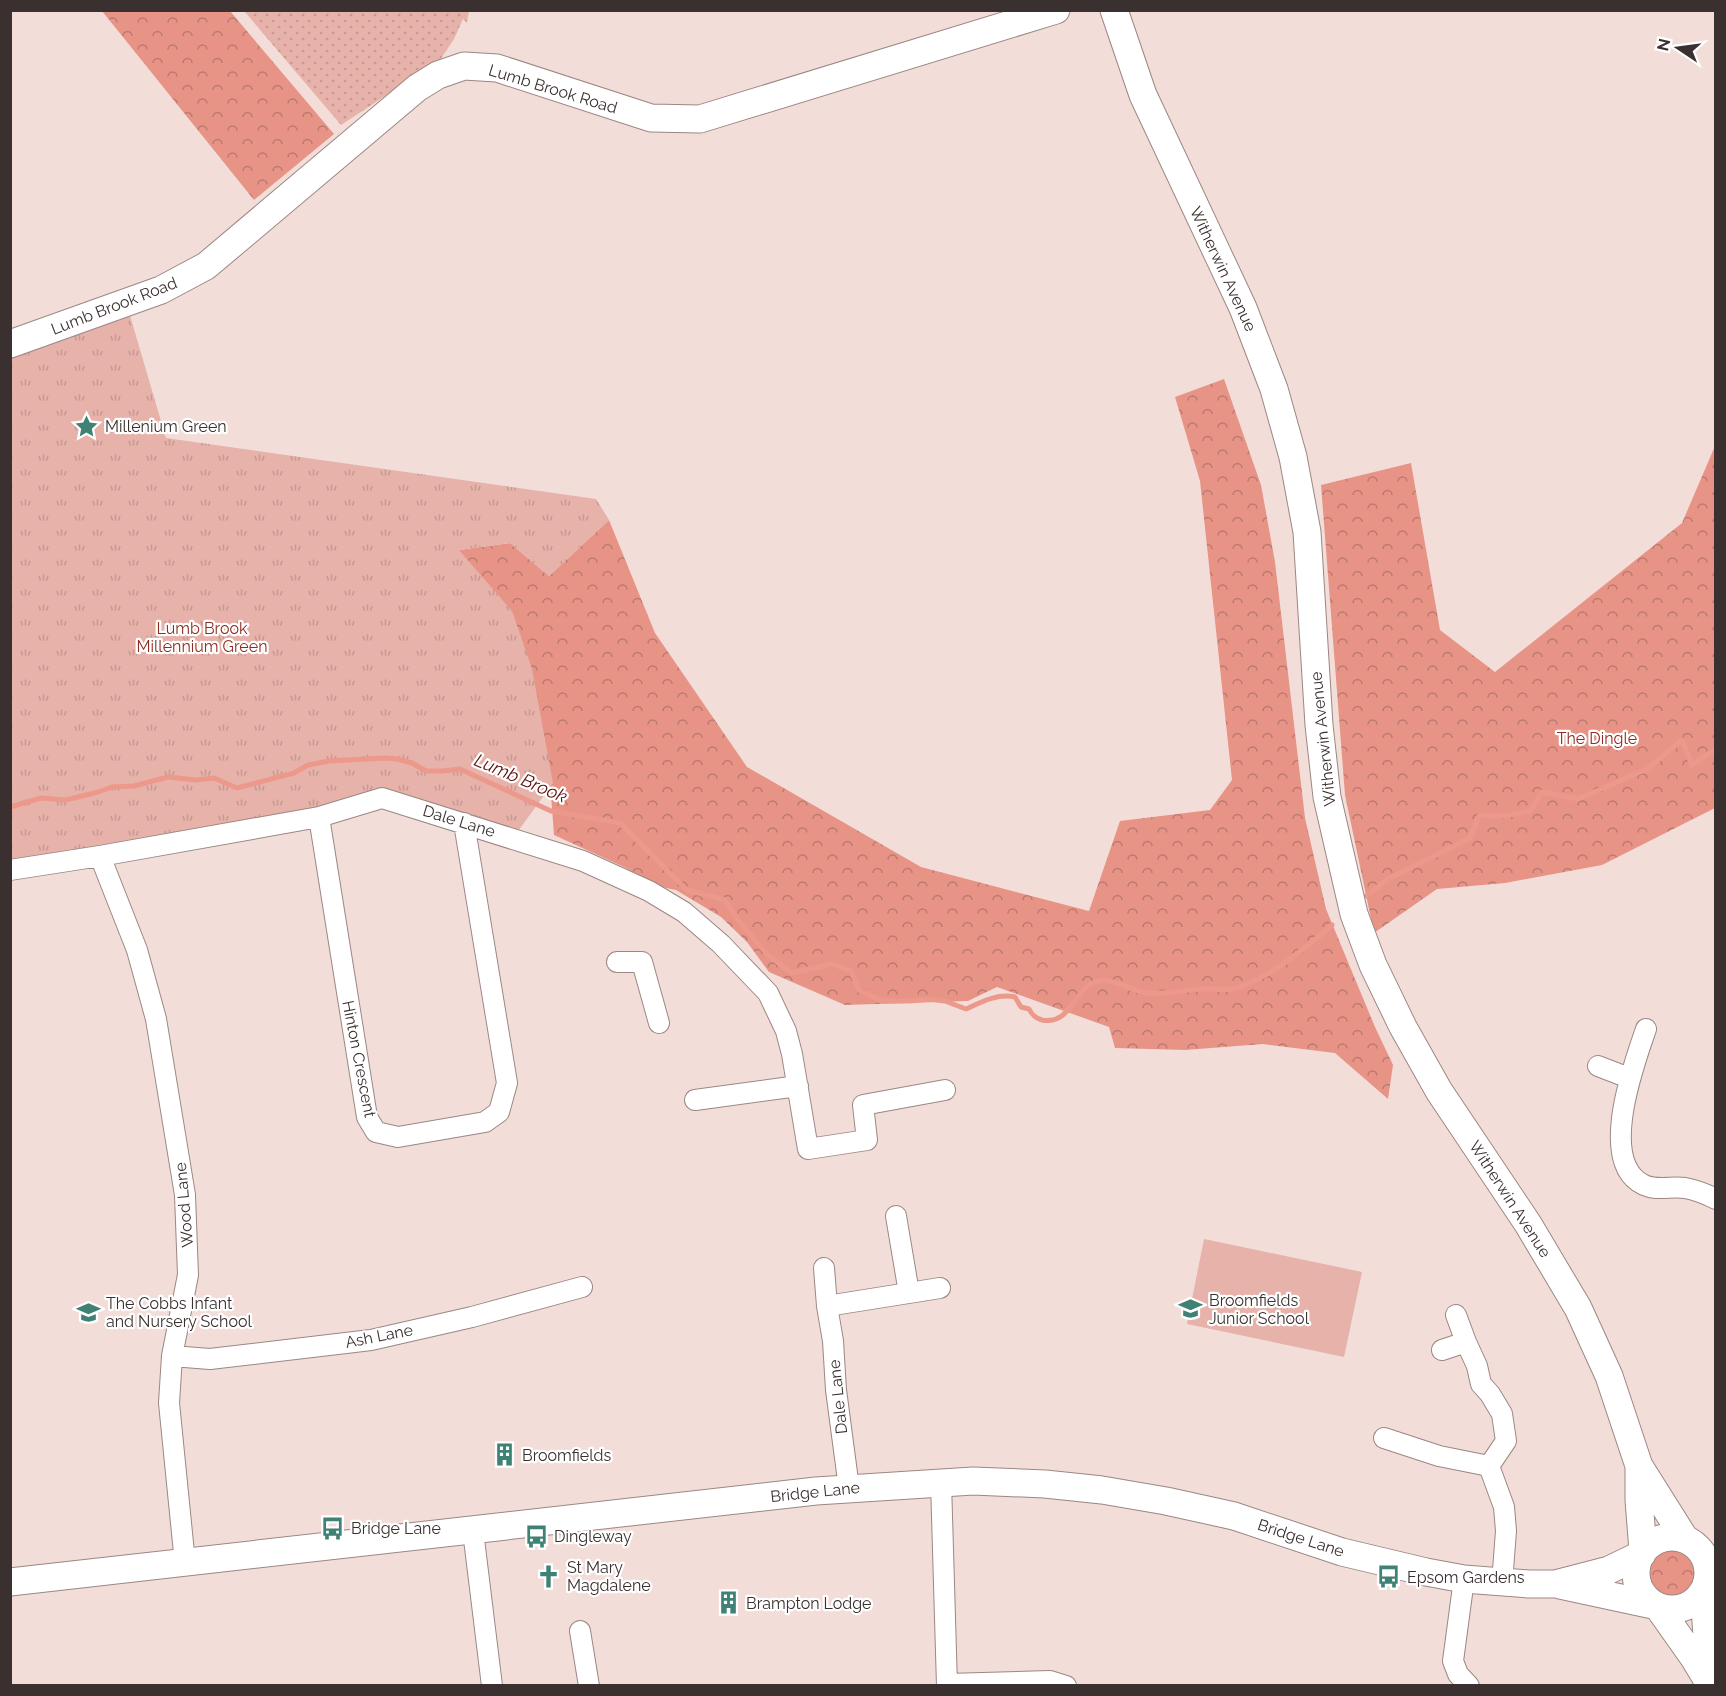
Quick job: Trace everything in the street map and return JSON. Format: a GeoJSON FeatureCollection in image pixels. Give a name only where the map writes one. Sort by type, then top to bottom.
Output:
{"type":"FeatureCollection","features":[{"type":"Feature","properties":{"kind":"street","name":"Lumb Brook Road"},"geometry":{"type":"LineString","coordinates":[[10,344],[161,290],[206,266],[417,88],[438,75],[464,66],[497,68],[651,118],[700,119],[1056,10]]}},
{"type":"Feature","properties":{"kind":"street","name":"Witherwin Avenue"},"geometry":{"type":"LineString","coordinates":[[1114,10],[1143,95],[1243,309],[1274,389],[1293,457],[1306,532],[1327,797],[1354,914],[1369,954],[1403,1028],[1439,1091],[1528,1224],[1578,1308],[1609,1376],[1639,1466],[1686,1540]]}},
{"type":"Feature","properties":{"kind":"street","name":"Dale Lane"},"geometry":{"type":"LineString","coordinates":[[10,870],[318,817],[382,798],[584,861],[649,891],[684,912],[721,944],[768,993],[775,1004],[786,1031],[808,1149],[867,1140],[863,1105],[945,1090]]}},
{"type":"Feature","properties":{"kind":"street","name":"Hinton Crescent"},"geometry":{"type":"LineString","coordinates":[[318,817],[367,1118],[376,1131],[398,1137],[485,1122],[499,1112],[507,1083],[464,823]]}},
{"type":"Feature","properties":{"kind":"street","name":"Wood Lane"},"geometry":{"type":"LineString","coordinates":[[100,856],[137,950],[156,1019],[185,1195],[188,1268],[172,1356],[170,1403],[185,1563]]}},
{"type":"Feature","properties":{"kind":"street"},"geometry":{"type":"LineString","coordinates":[[617,962],[642,962],[659,1023]]}},
{"type":"Feature","properties":{"kind":"street"},"geometry":{"type":"LineString","coordinates":[[1644,1026],[1623,1105],[1621,1129],[1625,1161],[1630,1174],[1643,1184],[1658,1189],[1684,1188],[1716,1198]]}},
{"type":"Feature","properties":{"kind":"street"},"geometry":{"type":"LineString","coordinates":[[1598,1066],[1629,1078]]}},
{"type":"Feature","properties":{"kind":"street"},"geometry":{"type":"LineString","coordinates":[[695,1100],[798,1086]]}},
{"type":"Feature","properties":{"kind":"street"},"geometry":{"type":"LineString","coordinates":[[896,1216],[909,1293]]}},
{"type":"Feature","properties":{"kind":"street","name":"Dale Lane"},"geometry":{"type":"LineString","coordinates":[[824,1268],[849,1488]]}},
{"type":"Feature","properties":{"kind":"street","name":"Ash Lane"},"geometry":{"type":"LineString","coordinates":[[172,1356],[210,1359],[371,1340],[471,1317],[582,1287]]}},
{"type":"Feature","properties":{"kind":"street"},"geometry":{"type":"LineString","coordinates":[[827,1306],[940,1288]]}},
{"type":"Feature","properties":{"kind":"street"},"geometry":{"type":"LineString","coordinates":[[1456,1315],[1478,1366],[1481,1384],[1502,1414],[1506,1441],[1489,1466]]}},
{"type":"Feature","properties":{"kind":"street"},"geometry":{"type":"LineString","coordinates":[[1442,1350],[1466,1342]]}},
{"type":"Feature","properties":{"kind":"street"},"geometry":{"type":"LineString","coordinates":[[1384,1438],[1439,1456],[1489,1466]]}},
{"type":"Feature","properties":{"kind":"street"},"geometry":{"type":"LineString","coordinates":[[1489,1466],[1504,1507],[1506,1531],[1502,1582]]}},
{"type":"Feature","properties":{"kind":"street","name":"Witherwin Avenue"},"geometry":{"type":"LineString","coordinates":[[1639,1466],[1643,1552]]}},
{"type":"Feature","properties":{"kind":"street","name":"Bridge Lane"},"geometry":{"type":"LineString","coordinates":[[10,1582],[849,1488],[973,1481],[1045,1484],[1102,1490],[1166,1501],[1234,1516],[1342,1552],[1426,1572],[1464,1579],[1555,1584],[1655,1606]]}},
{"type":"Feature","properties":{"kind":"street"},"geometry":{"type":"LineString","coordinates":[[941,1482],[947,1685],[1050,1681],[1066,1686]]}},
{"type":"Feature","properties":{"kind":"street"},"geometry":{"type":"LineString","coordinates":[[473,1531],[492,1686]]}},
{"type":"Feature","properties":{"kind":"street"},"geometry":{"type":"LineString","coordinates":[[1711,1685],[1685,1644],[1655,1606],[1646,1599],[1637,1582],[1638,1563],[1643,1552],[1656,1541],[1666,1538],[1686,1540],[1716,1535]]}},
{"type":"Feature","properties":{"kind":"street"},"geometry":{"type":"LineString","coordinates":[[1686,1540],[1701,1551],[1706,1560],[1711,1685]]}},
{"type":"Feature","properties":{"kind":"street","name":"Bridge Lane"},"geometry":{"type":"LineString","coordinates":[[1555,1584],[1609,1570],[1643,1552]]}},
{"type":"Feature","properties":{"kind":"street"},"geometry":{"type":"LineString","coordinates":[[1464,1579],[1453,1661],[1458,1674],[1469,1686]]}},
{"type":"Feature","properties":{"kind":"street"},"geometry":{"type":"LineString","coordinates":[[1655,1606],[1676,1610],[1688,1606],[1698,1599],[1708,1586]]}},
{"type":"Feature","properties":{"kind":"street"},"geometry":{"type":"LineString","coordinates":[[580,1631],[589,1686]]}},
{"type":"Feature","properties":{"kind":"green space"},"geometry":{"type":"Polygon","coordinates":[[[102,11],[230,11],[334,134],[254,200],[102,11]]]}},
{"type":"Feature","properties":{"kind":"green space"},"geometry":{"type":"Polygon","coordinates":[[[244,11],[469,11],[467,23],[463,19],[454,39],[440,60],[341,125],[244,11]]]}},
{"type":"Feature","properties":{"kind":"green space","name":"Lumb Brook Millennium Green"},"geometry":{"type":"Polygon","coordinates":[[[126,302],[166,438],[596,499],[609,520],[549,576],[510,543],[459,550],[512,611],[532,669],[553,783],[513,838],[382,798],[11,869],[11,343],[126,302]]]}},
{"type":"Feature","properties":{"kind":"green space"},"geometry":{"type":"Polygon","coordinates":[[[1224,379],[1261,485],[1275,562],[1305,818],[1326,909],[1393,1065],[1388,1099],[1335,1053],[1263,1044],[1185,1050],[1115,1048],[1109,1027],[997,987],[968,1001],[845,1005],[769,972],[747,942],[721,917],[676,890],[661,887],[554,835],[550,781],[459,550],[510,543],[549,576],[609,520],[655,633],[747,767],[921,867],[1089,911],[1120,821],[1210,810],[1232,780],[1200,481],[1175,397],[1224,379]]]}},
{"type":"Feature","properties":{"kind":"green space","name":"The Dingle"},"geometry":{"type":"Polygon","coordinates":[[[1715,446],[1715,808],[1602,865],[1505,883],[1437,889],[1374,933],[1345,795],[1321,485],[1411,463],[1440,630],[1495,672],[1682,523],[1715,446]]]}},
{"type":"Feature","properties":{"kind":"green space"},"geometry":{"type":"Polygon","coordinates":[[[1204,1239],[1362,1272],[1344,1357],[1187,1324],[1204,1239]]]}},
{"type":"Feature","properties":{"kind":"green space"},"geometry":{"type":"Polygon","coordinates":[[[1668,1549],[1678,1549],[1691,1556],[1698,1569],[1698,1579],[1691,1592],[1678,1599],[1668,1599],[1659,1595],[1652,1588],[1648,1579],[1648,1569],[1652,1560],[1659,1553],[1668,1549]]]}},
{"type":"Feature","properties":{"kind":"waterway"},"geometry":{"type":"LineString","coordinates":[[1366,896],[1388,879],[1470,838],[1479,816],[1505,816],[1530,811],[1542,792],[1578,799],[1647,769],[1682,740],[1692,765],[1716,749]]}},
{"type":"Feature","properties":{"kind":"waterway","name":"Lumb Brook"},"geometry":{"type":"LineString","coordinates":[[10,807],[41,798],[66,800],[112,787],[134,786],[168,777],[196,780],[214,778],[237,788],[294,773],[308,765],[329,761],[385,758],[412,763],[426,771],[460,769],[551,811],[620,823],[687,890],[725,900],[738,920],[767,954],[791,973],[832,964],[851,971],[859,990],[882,1001],[928,999],[945,1001],[966,1009],[996,997],[1015,997],[1021,1007],[1029,1009],[1034,1016],[1042,1020],[1060,1017],[1084,990],[1099,981],[1111,981],[1141,992],[1154,993],[1233,989],[1259,979],[1286,962],[1332,925]]}},
{"type":"Feature","properties":{"kind":"place","name":"Millenium Green"},"geometry":{"type":"Point","coordinates":[87,426]}},
{"type":"Feature","properties":{"kind":"place","name":"Broomfields Junior School"},"geometry":{"type":"Point","coordinates":[1191,1309]}},
{"type":"Feature","properties":{"kind":"place","name":"The Cobbs Infant and Nursery School"},"geometry":{"type":"Point","coordinates":[88,1312]}},
{"type":"Feature","properties":{"kind":"place","name":"Broomfields"},"geometry":{"type":"Point","coordinates":[504,1455]}},
{"type":"Feature","properties":{"kind":"place","name":"Bridge Lane"},"geometry":{"type":"Point","coordinates":[333,1528]}},
{"type":"Feature","properties":{"kind":"place","name":"Dingleway"},"geometry":{"type":"Point","coordinates":[536,1536]}},
{"type":"Feature","properties":{"kind":"place","name":"St Mary Magdalene"},"geometry":{"type":"Point","coordinates":[549,1576]}},
{"type":"Feature","properties":{"kind":"place","name":"Epsom Gardens"},"geometry":{"type":"Point","coordinates":[1389,1577]}},
{"type":"Feature","properties":{"kind":"place","name":"Brampton Lodge"},"geometry":{"type":"Point","coordinates":[728,1603]}}]}
